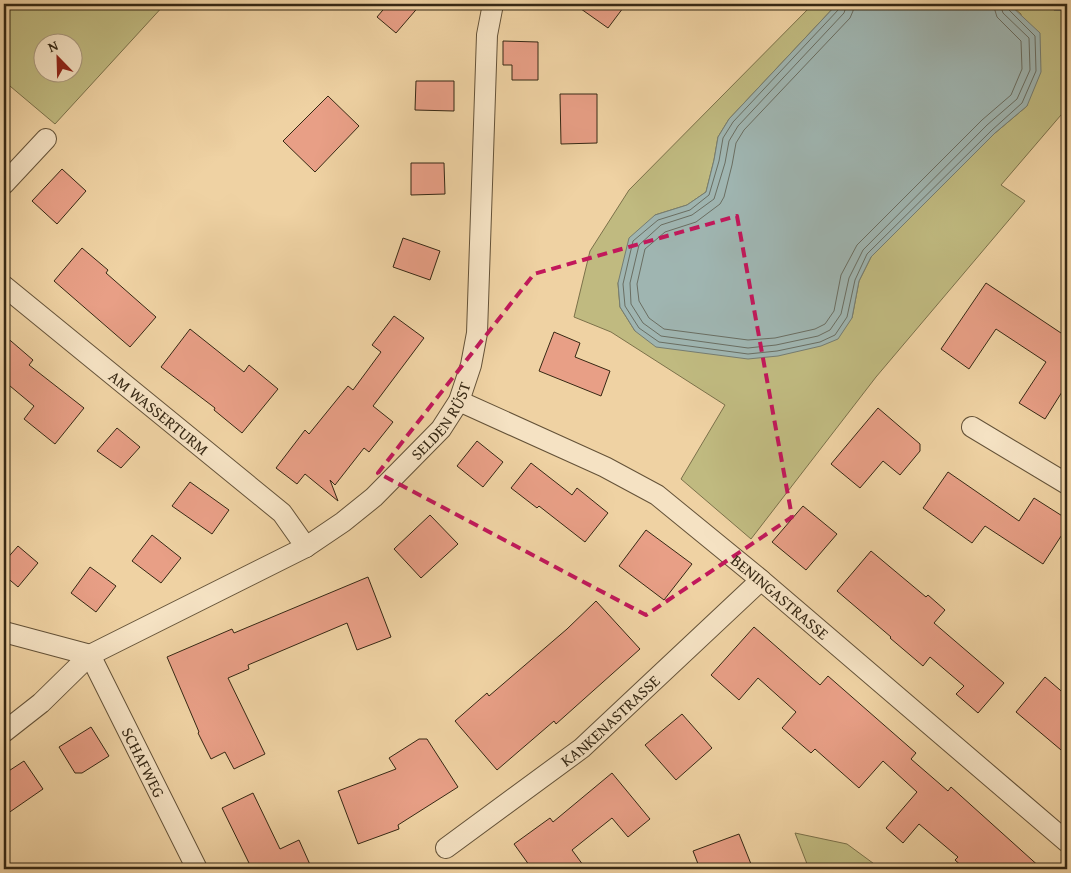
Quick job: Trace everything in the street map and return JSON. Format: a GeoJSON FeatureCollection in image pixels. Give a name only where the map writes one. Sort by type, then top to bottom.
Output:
{"type":"FeatureCollection","features":[{"type":"Feature","properties":{"kind":"street","name":"SELDEN RÜST"},"geometry":{"type":"LineString","coordinates":[[4,732],[41,703],[90,655],[306,547],[343,522],[374,497],[441,429],[459,401],[471,365],[477,333],[487,35],[493,4]]}},
{"type":"Feature","properties":{"kind":"street"},"geometry":{"type":"LineString","coordinates":[[4,184],[46,139]]}},
{"type":"Feature","properties":{"kind":"street","name":"AM WASSERTURM"},"geometry":{"type":"LineString","coordinates":[[4,286],[282,513],[306,547]]}},
{"type":"Feature","properties":{"kind":"street","name":"BENINGASTRASSE"},"geometry":{"type":"LineString","coordinates":[[459,401],[605,467],[657,495],[761,580],[1067,842]]}},
{"type":"Feature","properties":{"kind":"street"},"geometry":{"type":"LineString","coordinates":[[972,427],[1067,484]]}},
{"type":"Feature","properties":{"kind":"street","name":"KANKENASTRASSE"},"geometry":{"type":"LineString","coordinates":[[446,848],[582,748],[761,580]]}},
{"type":"Feature","properties":{"kind":"street"},"geometry":{"type":"LineString","coordinates":[[4,632],[90,655]]}},
{"type":"Feature","properties":{"kind":"street","name":"SCHAFWEG"},"geometry":{"type":"LineString","coordinates":[[90,655],[197,869]]}},
{"type":"Feature","properties":{"kind":"highlighted area"},"geometry":{"type":"Polygon","coordinates":[[[737,216],[792,517],[646,615],[378,473],[534,274],[737,216]]]}},
{"type":"Feature","properties":{"kind":"shaded area"},"geometry":{"type":"Polygon","coordinates":[[[4,4],[165,4],[55,124],[4,81],[4,4]]]}},
{"type":"Feature","properties":{"kind":"shaded area"},"geometry":{"type":"Polygon","coordinates":[[[813,4],[837,4],[729,119],[718,137],[706,192],[687,205],[655,215],[618,283],[620,307],[635,331],[852,318],[859,281],[871,257],[995,133],[1027,106],[1021,14],[1009,4],[1047,4],[1054,10],[1067,11],[1067,108],[1001,185],[1025,201],[876,377],[751,539],[681,479],[725,405],[611,332],[574,317],[590,251],[629,190],[813,4]]]}},
{"type":"Feature","properties":{"kind":"shaded area"},"geometry":{"type":"Polygon","coordinates":[[[795,833],[847,844],[881,869],[809,869],[795,833]]]}},
{"type":"Feature","properties":{"kind":"water"},"geometry":{"type":"Polygon","coordinates":[[[837,4],[1009,4],[1040,33],[1041,72],[1027,106],[995,133],[871,257],[859,281],[852,318],[838,339],[821,346],[778,356],[748,359],[656,347],[635,331],[620,307],[618,283],[629,238],[655,215],[687,205],[706,192],[718,137],[729,119],[837,4]]]}},
{"type":"Feature","properties":{"kind":"water"},"geometry":{"type":"Polygon","coordinates":[[[1048,4],[1067,4],[1067,11],[1054,10],[1048,4]]]}},
{"type":"Feature","properties":{"kind":"building"},"geometry":{"type":"Polygon","coordinates":[[[388,4],[421,4],[396,33],[377,17],[388,4]]]}},
{"type":"Feature","properties":{"kind":"building"},"geometry":{"type":"Polygon","coordinates":[[[574,4],[626,4],[608,28],[574,4]]]}},
{"type":"Feature","properties":{"kind":"building"},"geometry":{"type":"Polygon","coordinates":[[[503,41],[538,42],[538,80],[512,80],[512,65],[503,65],[503,41]]]}},
{"type":"Feature","properties":{"kind":"building"},"geometry":{"type":"Polygon","coordinates":[[[416,81],[454,81],[454,111],[415,110],[416,81]]]}},
{"type":"Feature","properties":{"kind":"building"},"geometry":{"type":"Polygon","coordinates":[[[560,94],[597,94],[597,143],[561,144],[560,94]]]}},
{"type":"Feature","properties":{"kind":"building"},"geometry":{"type":"Polygon","coordinates":[[[328,96],[359,126],[315,172],[283,141],[328,96]]]}},
{"type":"Feature","properties":{"kind":"building"},"geometry":{"type":"Polygon","coordinates":[[[411,163],[444,163],[445,194],[411,195],[411,163]]]}},
{"type":"Feature","properties":{"kind":"building"},"geometry":{"type":"Polygon","coordinates":[[[62,169],[86,191],[57,224],[32,201],[62,169]]]}},
{"type":"Feature","properties":{"kind":"building"},"geometry":{"type":"Polygon","coordinates":[[[403,238],[440,251],[430,280],[393,267],[403,238]]]}},
{"type":"Feature","properties":{"kind":"building"},"geometry":{"type":"Polygon","coordinates":[[[82,248],[108,270],[106,273],[156,317],[130,347],[54,281],[82,248]]]}},
{"type":"Feature","properties":{"kind":"building"},"geometry":{"type":"Polygon","coordinates":[[[986,283],[1067,337],[1067,384],[1045,419],[1019,403],[1046,362],[996,329],[969,369],[941,349],[986,283]]]}},
{"type":"Feature","properties":{"kind":"building"},"geometry":{"type":"Polygon","coordinates":[[[394,316],[424,338],[373,406],[393,422],[369,452],[364,448],[335,485],[330,480],[338,501],[305,474],[297,484],[276,468],[305,430],[309,434],[348,386],[353,390],[381,352],[372,345],[394,316]]]}},
{"type":"Feature","properties":{"kind":"building"},"geometry":{"type":"Polygon","coordinates":[[[190,329],[244,372],[249,365],[278,389],[242,433],[214,410],[215,408],[161,367],[190,329]]]}},
{"type":"Feature","properties":{"kind":"building"},"geometry":{"type":"Polygon","coordinates":[[[554,332],[580,343],[575,357],[610,371],[601,396],[539,371],[554,332]]]}},
{"type":"Feature","properties":{"kind":"building"},"geometry":{"type":"Polygon","coordinates":[[[4,335],[33,360],[29,365],[84,408],[55,444],[24,419],[34,406],[4,381],[4,335]]]}},
{"type":"Feature","properties":{"kind":"building"},"geometry":{"type":"Polygon","coordinates":[[[878,408],[920,444],[920,451],[900,475],[883,461],[860,488],[831,464],[878,408]]]}},
{"type":"Feature","properties":{"kind":"building"},"geometry":{"type":"Polygon","coordinates":[[[117,428],[140,447],[121,468],[97,451],[117,428]]]}},
{"type":"Feature","properties":{"kind":"building"},"geometry":{"type":"Polygon","coordinates":[[[477,441],[503,462],[483,487],[457,466],[477,441]]]}},
{"type":"Feature","properties":{"kind":"building"},"geometry":{"type":"Polygon","coordinates":[[[531,463],[572,495],[577,488],[608,513],[585,542],[539,506],[537,508],[511,488],[531,463]]]}},
{"type":"Feature","properties":{"kind":"building"},"geometry":{"type":"Polygon","coordinates":[[[948,472],[1019,521],[1034,498],[1067,519],[1067,527],[1043,564],[985,526],[972,543],[923,508],[948,472]]]}},
{"type":"Feature","properties":{"kind":"building"},"geometry":{"type":"Polygon","coordinates":[[[190,482],[229,510],[212,534],[172,506],[190,482]]]}},
{"type":"Feature","properties":{"kind":"building"},"geometry":{"type":"Polygon","coordinates":[[[803,506],[837,534],[806,570],[772,542],[803,506]]]}},
{"type":"Feature","properties":{"kind":"building"},"geometry":{"type":"Polygon","coordinates":[[[430,515],[458,544],[421,578],[394,549],[430,515]]]}},
{"type":"Feature","properties":{"kind":"building"},"geometry":{"type":"Polygon","coordinates":[[[646,530],[692,564],[664,600],[619,566],[646,530]]]}},
{"type":"Feature","properties":{"kind":"building"},"geometry":{"type":"Polygon","coordinates":[[[152,535],[181,558],[161,583],[132,561],[152,535]]]}},
{"type":"Feature","properties":{"kind":"building"},"geometry":{"type":"Polygon","coordinates":[[[18,546],[38,563],[18,587],[4,575],[4,562],[18,546]]]}},
{"type":"Feature","properties":{"kind":"building"},"geometry":{"type":"Polygon","coordinates":[[[871,551],[926,597],[928,595],[945,610],[934,623],[1004,683],[978,713],[956,694],[964,686],[930,657],[923,666],[837,591],[871,551]]]}},
{"type":"Feature","properties":{"kind":"building"},"geometry":{"type":"Polygon","coordinates":[[[90,567],[116,586],[96,612],[71,593],[90,567]]]}},
{"type":"Feature","properties":{"kind":"building"},"geometry":{"type":"Polygon","coordinates":[[[368,577],[391,637],[357,650],[347,623],[248,665],[249,669],[228,678],[265,754],[234,769],[225,752],[211,759],[198,733],[167,657],[232,629],[234,633],[368,577]]]}},
{"type":"Feature","properties":{"kind":"building"},"geometry":{"type":"Polygon","coordinates":[[[596,601],[640,649],[556,724],[554,721],[497,770],[455,721],[487,693],[489,696],[567,629],[596,601]]]}},
{"type":"Feature","properties":{"kind":"building"},"geometry":{"type":"Polygon","coordinates":[[[754,627],[820,685],[828,676],[916,753],[911,759],[948,791],[951,787],[1042,869],[965,869],[955,860],[958,857],[919,824],[903,843],[886,828],[917,792],[883,761],[859,788],[815,749],[811,753],[782,728],[796,712],[758,678],[739,700],[711,675],[754,627]]]}},
{"type":"Feature","properties":{"kind":"building"},"geometry":{"type":"Polygon","coordinates":[[[1045,677],[1067,696],[1067,755],[1016,712],[1045,677]]]}},
{"type":"Feature","properties":{"kind":"building"},"geometry":{"type":"Polygon","coordinates":[[[682,714],[712,748],[676,780],[645,745],[682,714]]]}},
{"type":"Feature","properties":{"kind":"building"},"geometry":{"type":"Polygon","coordinates":[[[91,727],[109,756],[82,773],[75,773],[59,747],[91,727]]]}},
{"type":"Feature","properties":{"kind":"building"},"geometry":{"type":"Polygon","coordinates":[[[419,739],[427,739],[458,787],[398,825],[399,829],[358,844],[338,791],[396,769],[389,758],[419,739]]]}},
{"type":"Feature","properties":{"kind":"building"},"geometry":{"type":"Polygon","coordinates":[[[24,761],[43,789],[4,816],[4,774],[24,761]]]}},
{"type":"Feature","properties":{"kind":"building"},"geometry":{"type":"Polygon","coordinates":[[[612,773],[650,819],[628,837],[612,818],[572,850],[586,869],[532,869],[514,844],[550,818],[553,822],[612,773]]]}},
{"type":"Feature","properties":{"kind":"building"},"geometry":{"type":"Polygon","coordinates":[[[253,793],[280,849],[299,840],[312,869],[235,869],[249,863],[222,808],[253,793]]]}},
{"type":"Feature","properties":{"kind":"building"},"geometry":{"type":"Polygon","coordinates":[[[739,834],[753,869],[700,869],[693,851],[739,834]]]}}]}
